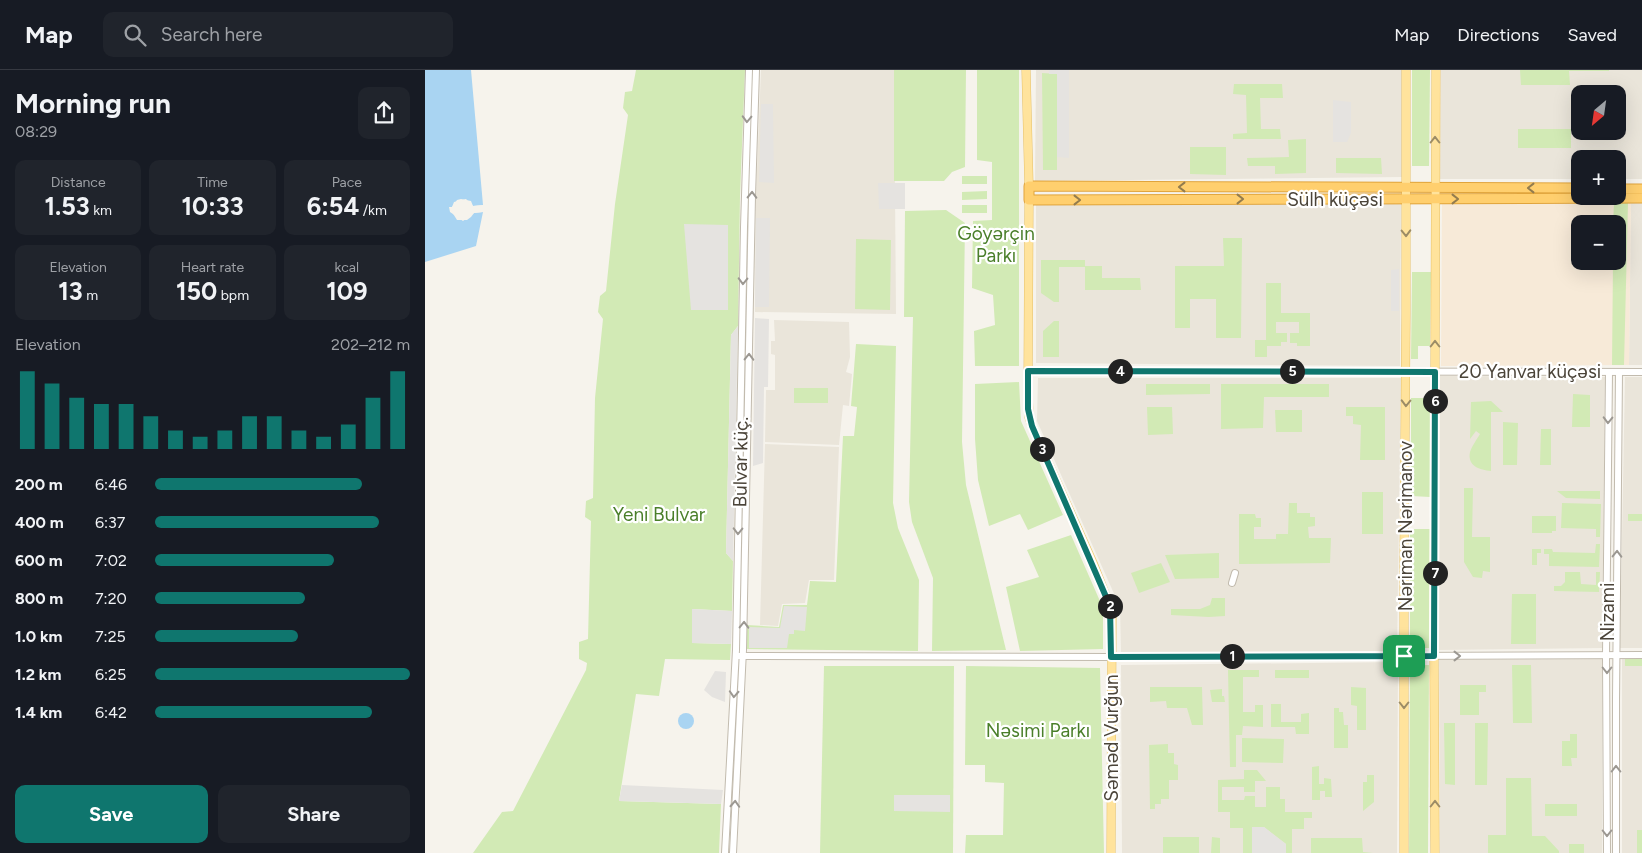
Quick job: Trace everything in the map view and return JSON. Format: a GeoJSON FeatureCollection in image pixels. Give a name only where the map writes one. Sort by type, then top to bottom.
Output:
{"type":"FeatureCollection","features":[{"type":"Feature","properties":{"kind":"highway","name":"Sülh küçəsi"},"geometry":{"type":"LineString","coordinates":[[1029,186],[1571,188]]}},
{"type":"Feature","properties":{"kind":"highway","name":"Səməd Vurğun"},"geometry":{"type":"LineString","coordinates":[[1029,186],[1029,200]]}},
{"type":"Feature","properties":{"kind":"highway"},"geometry":{"type":"LineString","coordinates":[[1203,187],[1203,199]]}},
{"type":"Feature","properties":{"kind":"highway"},"geometry":{"type":"LineString","coordinates":[[1355,188],[1355,199]]}},
{"type":"Feature","properties":{"kind":"highway"},"geometry":{"type":"LineString","coordinates":[[1626,188],[1642,188]]}},
{"type":"Feature","properties":{"kind":"highway","name":"Sülh küçəsi"},"geometry":{"type":"LineString","coordinates":[[1029,200],[1642,198]]}},
{"type":"Feature","properties":{"kind":"main road","name":"Səməd Vurğun"},"geometry":{"type":"LineString","coordinates":[[1027,70],[1029,186]]}},
{"type":"Feature","properties":{"kind":"main road"},"geometry":{"type":"LineString","coordinates":[[1406,70],[1406,188]]}},
{"type":"Feature","properties":{"kind":"main road"},"geometry":{"type":"LineString","coordinates":[[1435,188],[1436,70]]}},
{"type":"Feature","properties":{"kind":"main road","name":"Nəriman Nərimanov"},"geometry":{"type":"LineString","coordinates":[[1404,853],[1406,188]]}},
{"type":"Feature","properties":{"kind":"main road","name":"Nəriman Nərimanov"},"geometry":{"type":"LineString","coordinates":[[1435,188],[1435,853]]}},
{"type":"Feature","properties":{"kind":"main road","name":"Səməd Vurğun"},"geometry":{"type":"LineString","coordinates":[[1029,200],[1028,409],[1032,426],[1110,606],[1111,853]]}},
{"type":"Feature","properties":{"kind":"street","name":"Bulvar küç."},"geometry":{"type":"LineString","coordinates":[[741,567],[741,383],[749,70]]}},
{"type":"Feature","properties":{"kind":"street","name":"Bulvar küç."},"geometry":{"type":"LineString","coordinates":[[733,853],[741,567],[749,384],[756,70]]}},
{"type":"Feature","properties":{"kind":"street","name":"20 Yanvar küçəsi"},"geometry":{"type":"LineString","coordinates":[[1028,371],[1642,372]]}},
{"type":"Feature","properties":{"kind":"street","name":"Nizami"},"geometry":{"type":"LineString","coordinates":[[1607,853],[1606,655],[1609,372]]}},
{"type":"Feature","properties":{"kind":"street","name":"Nizami"},"geometry":{"type":"LineString","coordinates":[[1616,853],[1619,372]]}},
{"type":"Feature","properties":{"kind":"street"},"geometry":{"type":"LineString","coordinates":[[741,383],[749,384]]}},
{"type":"Feature","properties":{"kind":"street"},"geometry":{"type":"LineString","coordinates":[[1232,583],[1235,573]]}},
{"type":"Feature","properties":{"kind":"street"},"geometry":{"type":"LineString","coordinates":[[739,656],[1642,655]]}},
{"type":"Feature","properties":{"kind":"street","name":"Bulvar küç."},"geometry":{"type":"LineString","coordinates":[[725,853],[739,656]]}},
{"type":"Feature","properties":{"kind":"shaded area"},"geometry":{"type":"Polygon","coordinates":[[[761,70],[894,70],[896,314],[755,312],[756,196],[761,70]]]}},
{"type":"Feature","properties":{"kind":"shaded area"},"geometry":{"type":"Polygon","coordinates":[[[1036,70],[1402,70],[1402,177],[1035,181],[1036,70]]]}},
{"type":"Feature","properties":{"kind":"shaded area"},"geometry":{"type":"Polygon","coordinates":[[[1049,70],[1069,70],[1069,158],[1057,157],[1057,74],[1049,74],[1049,70]]]}},
{"type":"Feature","properties":{"kind":"shaded area"},"geometry":{"type":"Polygon","coordinates":[[[1441,70],[1642,70],[1642,179],[1626,179],[1626,150],[1571,150],[1571,179],[1440,179],[1441,70]]]}},
{"type":"Feature","properties":{"kind":"shaded area"},"geometry":{"type":"Polygon","coordinates":[[[1333,100],[1351,102],[1351,133],[1347,142],[1333,142],[1333,100]]]}},
{"type":"Feature","properties":{"kind":"shaded area"},"geometry":{"type":"Polygon","coordinates":[[[761,104],[773,104],[774,183],[759,182],[761,104]]]}},
{"type":"Feature","properties":{"kind":"shaded area"},"geometry":{"type":"Polygon","coordinates":[[[878,183],[905,183],[905,209],[879,209],[878,183]]]}},
{"type":"Feature","properties":{"kind":"shaded area"},"geometry":{"type":"Polygon","coordinates":[[[1442,202],[1571,202],[1571,205],[1626,205],[1626,202],[1631,202],[1629,365],[1441,366],[1442,202]]]}},
{"type":"Feature","properties":{"kind":"shaded area"},"geometry":{"type":"Polygon","coordinates":[[[1631,202],[1642,202],[1642,365],[1629,365],[1631,202]]]}},
{"type":"Feature","properties":{"kind":"shaded area"},"geometry":{"type":"Polygon","coordinates":[[[1401,203],[1400,366],[1036,363],[1036,205],[1401,203]]]}},
{"type":"Feature","properties":{"kind":"shaded area"},"geometry":{"type":"Polygon","coordinates":[[[756,218],[770,218],[769,307],[755,307],[756,218]]]}},
{"type":"Feature","properties":{"kind":"shaded area"},"geometry":{"type":"Polygon","coordinates":[[[684,224],[728,225],[728,310],[691,310],[684,224]]]}},
{"type":"Feature","properties":{"kind":"shaded area"},"geometry":{"type":"Polygon","coordinates":[[[1399,269],[1399,311],[1391,311],[1391,270],[1399,269]]]}},
{"type":"Feature","properties":{"kind":"shaded area"},"geometry":{"type":"Polygon","coordinates":[[[755,318],[769,319],[768,387],[764,387],[763,463],[753,466],[755,318]]]}},
{"type":"Feature","properties":{"kind":"shaded area"},"geometry":{"type":"Polygon","coordinates":[[[774,320],[849,322],[850,357],[846,372],[852,374],[849,406],[843,405],[839,445],[765,442],[766,390],[775,390],[775,355],[771,354],[771,341],[775,341],[774,320]]]}},
{"type":"Feature","properties":{"kind":"shaded area"},"geometry":{"type":"Polygon","coordinates":[[[738,326],[733,561],[726,553],[731,335],[738,326]]]}},
{"type":"Feature","properties":{"kind":"shaded area"},"geometry":{"type":"Polygon","coordinates":[[[1440,376],[1605,377],[1602,648],[1438,650],[1440,376]]]}},
{"type":"Feature","properties":{"kind":"shaded area"},"geometry":{"type":"Polygon","coordinates":[[[1625,377],[1642,377],[1642,648],[1620,648],[1625,377]]]}},
{"type":"Feature","properties":{"kind":"shaded area"},"geometry":{"type":"Polygon","coordinates":[[[1038,378],[1401,378],[1397,651],[1121,653],[1120,607],[1037,421],[1038,378]]]}},
{"type":"Feature","properties":{"kind":"shaded area"},"geometry":{"type":"Polygon","coordinates":[[[765,444],[839,447],[834,580],[809,580],[805,603],[782,604],[778,626],[760,625],[765,444]]]}},
{"type":"Feature","properties":{"kind":"shaded area"},"geometry":{"type":"Polygon","coordinates":[[[784,606],[807,607],[805,631],[794,630],[794,634],[789,634],[787,648],[749,648],[749,627],[780,628],[784,606]]]}},
{"type":"Feature","properties":{"kind":"shaded area"},"geometry":{"type":"Polygon","coordinates":[[[692,609],[732,611],[731,644],[692,643],[692,609]]]}},
{"type":"Feature","properties":{"kind":"shaded area"},"geometry":{"type":"Polygon","coordinates":[[[1622,657],[1642,657],[1642,853],[1622,853],[1622,657]]]}},
{"type":"Feature","properties":{"kind":"shaded area"},"geometry":{"type":"Polygon","coordinates":[[[1602,659],[1602,853],[1440,853],[1439,660],[1602,659]]]}},
{"type":"Feature","properties":{"kind":"shaded area"},"geometry":{"type":"Polygon","coordinates":[[[1398,662],[1397,853],[1122,853],[1121,665],[1398,662]]]}},
{"type":"Feature","properties":{"kind":"shaded area"},"geometry":{"type":"Polygon","coordinates":[[[715,671],[726,672],[725,702],[712,697],[704,690],[715,671]]]}},
{"type":"Feature","properties":{"kind":"shaded area"},"geometry":{"type":"Polygon","coordinates":[[[622,785],[723,790],[721,804],[619,801],[622,785]]]}},
{"type":"Feature","properties":{"kind":"shaded area"},"geometry":{"type":"Polygon","coordinates":[[[894,795],[950,795],[950,812],[894,811],[894,795]]]}},
{"type":"Feature","properties":{"kind":"shaded area"},"geometry":{"type":"Polygon","coordinates":[[[1252,827],[1264,827],[1286,844],[1286,853],[1252,853],[1252,827]]]}},
{"type":"Feature","properties":{"kind":"green space","name":"Yeni Bulvar"},"geometry":{"type":"Polygon","coordinates":[[[636,70],[745,70],[740,196],[738,326],[731,335],[726,553],[733,561],[732,611],[692,609],[692,643],[731,644],[730,660],[665,659],[659,696],[636,694],[619,801],[721,804],[719,853],[473,853],[502,812],[513,811],[586,670],[587,663],[579,659],[579,642],[588,639],[591,521],[585,517],[586,501],[593,498],[595,398],[603,319],[598,312],[600,296],[606,291],[615,204],[628,115],[623,108],[625,92],[632,91],[636,70]]]}},
{"type":"Feature","properties":{"kind":"green space"},"geometry":{"type":"Polygon","coordinates":[[[894,70],[966,70],[965,167],[952,172],[944,181],[894,181],[894,70]]]}},
{"type":"Feature","properties":{"kind":"green space","name":"Göyərçin Parkı"},"geometry":{"type":"Polygon","coordinates":[[[977,70],[1019,70],[1019,366],[975,366],[974,331],[995,325],[993,295],[972,288],[973,221],[992,220],[992,162],[977,160],[977,70]]]}},
{"type":"Feature","properties":{"kind":"green space"},"geometry":{"type":"Polygon","coordinates":[[[1412,70],[1430,70],[1429,166],[1412,166],[1412,70]]]}},
{"type":"Feature","properties":{"kind":"green space"},"geometry":{"type":"Polygon","coordinates":[[[1520,70],[1609,71],[1569,71],[1570,85],[1521,85],[1520,70]]]}},
{"type":"Feature","properties":{"kind":"green space"},"geometry":{"type":"Polygon","coordinates":[[[1042,73],[1057,74],[1057,170],[1043,170],[1042,73]]]}},
{"type":"Feature","properties":{"kind":"green space"},"geometry":{"type":"Polygon","coordinates":[[[1234,84],[1282,84],[1283,98],[1260,98],[1261,129],[1280,129],[1281,139],[1233,139],[1233,134],[1247,133],[1246,95],[1233,94],[1234,84]]]}},
{"type":"Feature","properties":{"kind":"green space"},"geometry":{"type":"Polygon","coordinates":[[[1518,129],[1571,129],[1571,148],[1518,148],[1518,129]]]}},
{"type":"Feature","properties":{"kind":"green space"},"geometry":{"type":"Polygon","coordinates":[[[1306,139],[1306,173],[1275,174],[1275,166],[1248,166],[1247,158],[1289,157],[1288,140],[1306,139]]]}},
{"type":"Feature","properties":{"kind":"green space"},"geometry":{"type":"Polygon","coordinates":[[[1190,147],[1226,147],[1226,175],[1190,174],[1190,147]]]}},
{"type":"Feature","properties":{"kind":"green space"},"geometry":{"type":"Polygon","coordinates":[[[1336,158],[1381,158],[1382,174],[1336,173],[1336,158]]]}},
{"type":"Feature","properties":{"kind":"green space"},"geometry":{"type":"Polygon","coordinates":[[[962,176],[987,176],[987,184],[962,184],[962,176]]]}},
{"type":"Feature","properties":{"kind":"green space"},"geometry":{"type":"Polygon","coordinates":[[[987,191],[987,199],[962,200],[962,192],[987,191]]]}},
{"type":"Feature","properties":{"kind":"green space"},"geometry":{"type":"Polygon","coordinates":[[[1628,203],[1624,365],[1612,365],[1613,270],[1626,270],[1626,215],[1613,215],[1614,205],[1626,205],[1628,203]]]}},
{"type":"Feature","properties":{"kind":"green space"},"geometry":{"type":"Polygon","coordinates":[[[962,205],[987,205],[987,213],[962,213],[962,205]]]}},
{"type":"Feature","properties":{"kind":"green space"},"geometry":{"type":"Polygon","coordinates":[[[946,210],[965,223],[962,442],[966,485],[1006,650],[932,651],[933,578],[912,522],[909,502],[913,317],[904,317],[905,211],[946,210]]]}},
{"type":"Feature","properties":{"kind":"green space"},"geometry":{"type":"Polygon","coordinates":[[[1223,238],[1242,238],[1241,338],[1216,338],[1216,299],[1190,299],[1190,328],[1175,328],[1175,266],[1224,266],[1223,238]]]}},
{"type":"Feature","properties":{"kind":"green space"},"geometry":{"type":"Polygon","coordinates":[[[856,239],[891,240],[890,310],[855,309],[856,239]]]}},
{"type":"Feature","properties":{"kind":"green space"},"geometry":{"type":"Polygon","coordinates":[[[1041,260],[1085,260],[1085,266],[1102,266],[1102,278],[1140,278],[1141,290],[1085,290],[1085,267],[1059,267],[1059,302],[1054,302],[1041,293],[1041,260]]]}},
{"type":"Feature","properties":{"kind":"green space"},"geometry":{"type":"Polygon","coordinates":[[[1412,272],[1431,272],[1430,346],[1418,346],[1418,359],[1411,359],[1412,272]]]}},
{"type":"Feature","properties":{"kind":"green space"},"geometry":{"type":"Polygon","coordinates":[[[1266,283],[1281,283],[1281,313],[1310,313],[1310,346],[1297,346],[1297,343],[1290,343],[1290,333],[1299,333],[1299,322],[1276,322],[1276,333],[1287,333],[1287,342],[1281,342],[1281,346],[1267,346],[1267,357],[1255,357],[1255,340],[1266,340],[1266,283]]]}},
{"type":"Feature","properties":{"kind":"green space"},"geometry":{"type":"Polygon","coordinates":[[[1054,321],[1059,321],[1059,357],[1043,357],[1043,331],[1054,321]]]}},
{"type":"Feature","properties":{"kind":"green space"},"geometry":{"type":"Polygon","coordinates":[[[856,344],[896,346],[893,503],[898,528],[919,580],[918,651],[747,649],[747,625],[779,627],[783,605],[807,605],[810,581],[836,582],[843,436],[854,436],[857,407],[851,406],[856,344]]]}},
{"type":"Feature","properties":{"kind":"green space"},"geometry":{"type":"Polygon","coordinates":[[[1019,382],[1021,421],[1063,515],[1028,530],[1020,514],[989,526],[978,480],[975,439],[975,384],[1019,382]]]}},
{"type":"Feature","properties":{"kind":"green space"},"geometry":{"type":"Polygon","coordinates":[[[1146,384],[1210,384],[1210,394],[1146,395],[1146,384]]]}},
{"type":"Feature","properties":{"kind":"green space"},"geometry":{"type":"Polygon","coordinates":[[[1221,384],[1329,384],[1329,397],[1264,397],[1263,428],[1221,429],[1221,384]]]}},
{"type":"Feature","properties":{"kind":"green space"},"geometry":{"type":"Polygon","coordinates":[[[794,388],[828,388],[828,403],[794,403],[794,388]]]}},
{"type":"Feature","properties":{"kind":"green space"},"geometry":{"type":"Polygon","coordinates":[[[1573,394],[1590,395],[1590,427],[1572,427],[1573,394]]]}},
{"type":"Feature","properties":{"kind":"green space"},"geometry":{"type":"Polygon","coordinates":[[[1411,398],[1430,398],[1430,497],[1411,496],[1411,398]]]}},
{"type":"Feature","properties":{"kind":"green space"},"geometry":{"type":"Polygon","coordinates":[[[1491,401],[1503,412],[1491,412],[1491,471],[1483,470],[1470,461],[1470,452],[1480,434],[1476,431],[1470,439],[1471,402],[1491,401]]]}},
{"type":"Feature","properties":{"kind":"green space"},"geometry":{"type":"Polygon","coordinates":[[[1147,407],[1172,407],[1173,434],[1148,435],[1147,407]]]}},
{"type":"Feature","properties":{"kind":"green space"},"geometry":{"type":"Polygon","coordinates":[[[1346,407],[1385,407],[1385,460],[1360,460],[1361,425],[1353,424],[1353,416],[1346,416],[1346,407]]]}},
{"type":"Feature","properties":{"kind":"green space"},"geometry":{"type":"Polygon","coordinates":[[[1275,410],[1302,410],[1302,432],[1276,432],[1275,410]]]}},
{"type":"Feature","properties":{"kind":"green space"},"geometry":{"type":"Polygon","coordinates":[[[1503,422],[1518,423],[1517,465],[1503,465],[1503,422]]]}},
{"type":"Feature","properties":{"kind":"green space"},"geometry":{"type":"Polygon","coordinates":[[[1541,429],[1551,429],[1551,465],[1540,465],[1541,429]]]}},
{"type":"Feature","properties":{"kind":"green space"},"geometry":{"type":"Polygon","coordinates":[[[1464,488],[1473,488],[1472,537],[1490,537],[1490,572],[1483,571],[1482,578],[1473,577],[1464,562],[1464,488]]]}},
{"type":"Feature","properties":{"kind":"green space"},"geometry":{"type":"Polygon","coordinates":[[[1557,491],[1600,491],[1600,499],[1566,498],[1557,491]]]}},
{"type":"Feature","properties":{"kind":"green space"},"geometry":{"type":"Polygon","coordinates":[[[1362,492],[1383,492],[1383,534],[1362,534],[1362,492]]]}},
{"type":"Feature","properties":{"kind":"green space"},"geometry":{"type":"Polygon","coordinates":[[[1289,503],[1297,503],[1297,513],[1310,513],[1310,517],[1315,517],[1315,526],[1308,527],[1309,538],[1331,538],[1330,563],[1239,564],[1239,514],[1255,514],[1256,518],[1261,518],[1261,527],[1254,527],[1254,539],[1276,539],[1276,534],[1288,534],[1289,503]]]}},
{"type":"Feature","properties":{"kind":"green space"},"geometry":{"type":"Polygon","coordinates":[[[1562,503],[1601,504],[1600,537],[1596,537],[1596,529],[1561,528],[1562,503]]]}},
{"type":"Feature","properties":{"kind":"green space"},"geometry":{"type":"Polygon","coordinates":[[[1628,514],[1642,514],[1642,521],[1628,521],[1628,514]]]}},
{"type":"Feature","properties":{"kind":"green space"},"geometry":{"type":"Polygon","coordinates":[[[1532,516],[1556,516],[1556,531],[1552,531],[1552,533],[1532,533],[1532,516]]]}},
{"type":"Feature","properties":{"kind":"green space"},"geometry":{"type":"Polygon","coordinates":[[[1410,529],[1430,529],[1429,648],[1410,648],[1410,529]]]}},
{"type":"Feature","properties":{"kind":"green space"},"geometry":{"type":"Polygon","coordinates":[[[1071,535],[1103,608],[1103,649],[1020,651],[1006,587],[1039,577],[1027,550],[1071,535]]]}},
{"type":"Feature","properties":{"kind":"green space"},"geometry":{"type":"Polygon","coordinates":[[[1596,544],[1600,544],[1599,567],[1549,566],[1549,554],[1544,554],[1544,549],[1552,549],[1553,552],[1595,553],[1596,544]]]}},
{"type":"Feature","properties":{"kind":"green space"},"geometry":{"type":"Polygon","coordinates":[[[1532,549],[1541,549],[1541,553],[1537,553],[1537,565],[1532,565],[1532,549]]]}},
{"type":"Feature","properties":{"kind":"green space"},"geometry":{"type":"Polygon","coordinates":[[[1219,553],[1219,578],[1175,579],[1165,555],[1219,553]]]}},
{"type":"Feature","properties":{"kind":"green space"},"geometry":{"type":"Polygon","coordinates":[[[1161,563],[1170,582],[1139,593],[1131,573],[1161,563]]]}},
{"type":"Feature","properties":{"kind":"green space"},"geometry":{"type":"Polygon","coordinates":[[[1565,572],[1580,572],[1581,584],[1596,585],[1596,572],[1600,572],[1599,592],[1554,591],[1554,586],[1561,586],[1565,582],[1565,572]]]}},
{"type":"Feature","properties":{"kind":"green space"},"geometry":{"type":"Polygon","coordinates":[[[1512,594],[1536,594],[1536,644],[1511,644],[1512,594]]]}},
{"type":"Feature","properties":{"kind":"green space"},"geometry":{"type":"Polygon","coordinates":[[[1212,598],[1225,598],[1225,616],[1171,615],[1171,609],[1200,609],[1210,605],[1212,598]]]}},
{"type":"Feature","properties":{"kind":"green space"},"geometry":{"type":"Polygon","coordinates":[[[1625,659],[1642,659],[1642,666],[1625,666],[1625,659]]]}},
{"type":"Feature","properties":{"kind":"green space"},"geometry":{"type":"Polygon","coordinates":[[[1410,665],[1429,665],[1428,853],[1409,853],[1410,665]]]}},
{"type":"Feature","properties":{"kind":"green space"},"geometry":{"type":"Polygon","coordinates":[[[1512,665],[1531,665],[1532,723],[1513,723],[1512,665]]]}},
{"type":"Feature","properties":{"kind":"green space"},"geometry":{"type":"Polygon","coordinates":[[[824,666],[954,666],[953,853],[820,853],[824,666]]]}},
{"type":"Feature","properties":{"kind":"green space","name":"Nəsimi Parkı"},"geometry":{"type":"Polygon","coordinates":[[[966,666],[1100,668],[1104,853],[965,853],[966,835],[1003,835],[1004,783],[985,782],[985,765],[965,765],[966,666]]]}},
{"type":"Feature","properties":{"kind":"green space"},"geometry":{"type":"Polygon","coordinates":[[[1228,670],[1259,670],[1259,677],[1243,677],[1243,712],[1255,712],[1255,705],[1263,705],[1263,727],[1243,726],[1242,735],[1236,735],[1236,767],[1230,767],[1228,670]]]}},
{"type":"Feature","properties":{"kind":"green space"},"geometry":{"type":"Polygon","coordinates":[[[1275,670],[1309,670],[1309,678],[1275,678],[1275,670]]]}},
{"type":"Feature","properties":{"kind":"green space"},"geometry":{"type":"Polygon","coordinates":[[[1460,685],[1486,685],[1486,692],[1479,692],[1479,715],[1460,715],[1460,685]]]}},
{"type":"Feature","properties":{"kind":"green space"},"geometry":{"type":"Polygon","coordinates":[[[1150,687],[1202,687],[1203,725],[1192,725],[1187,708],[1167,708],[1166,701],[1150,702],[1150,687]]]}},
{"type":"Feature","properties":{"kind":"green space"},"geometry":{"type":"Polygon","coordinates":[[[1351,687],[1366,688],[1366,730],[1357,730],[1357,706],[1351,705],[1351,687]]]}},
{"type":"Feature","properties":{"kind":"green space"},"geometry":{"type":"Polygon","coordinates":[[[1222,689],[1222,696],[1224,696],[1225,702],[1212,702],[1210,690],[1222,689]]]}},
{"type":"Feature","properties":{"kind":"green space"},"geometry":{"type":"Polygon","coordinates":[[[1271,704],[1281,704],[1281,722],[1301,722],[1301,714],[1309,713],[1309,734],[1296,734],[1295,727],[1271,727],[1271,704]]]}},
{"type":"Feature","properties":{"kind":"green space"},"geometry":{"type":"Polygon","coordinates":[[[1334,708],[1339,708],[1339,712],[1343,712],[1344,725],[1348,725],[1348,748],[1334,748],[1334,708]]]}},
{"type":"Feature","properties":{"kind":"green space"},"geometry":{"type":"Polygon","coordinates":[[[1444,723],[1455,723],[1455,785],[1445,784],[1444,723]]]}},
{"type":"Feature","properties":{"kind":"green space"},"geometry":{"type":"Polygon","coordinates":[[[1475,723],[1488,723],[1487,785],[1475,785],[1475,723]]]}},
{"type":"Feature","properties":{"kind":"green space"},"geometry":{"type":"Polygon","coordinates":[[[1570,734],[1577,734],[1577,758],[1571,758],[1572,766],[1562,766],[1562,741],[1570,741],[1570,734]]]}},
{"type":"Feature","properties":{"kind":"green space"},"geometry":{"type":"Polygon","coordinates":[[[1242,738],[1284,739],[1283,763],[1242,762],[1242,738]]]}},
{"type":"Feature","properties":{"kind":"green space"},"geometry":{"type":"Polygon","coordinates":[[[1168,744],[1168,753],[1174,753],[1174,764],[1178,765],[1178,780],[1169,780],[1169,799],[1161,799],[1161,804],[1155,804],[1155,809],[1150,809],[1149,745],[1168,744]]]}},
{"type":"Feature","properties":{"kind":"green space"},"geometry":{"type":"Polygon","coordinates":[[[1319,766],[1319,784],[1324,784],[1324,778],[1331,779],[1332,797],[1325,797],[1325,791],[1320,791],[1320,800],[1312,800],[1312,767],[1319,766]]]}},
{"type":"Feature","properties":{"kind":"green space"},"geometry":{"type":"Polygon","coordinates":[[[1244,770],[1257,770],[1266,781],[1255,781],[1255,792],[1244,792],[1244,787],[1222,787],[1222,800],[1244,800],[1245,796],[1255,796],[1255,807],[1266,807],[1266,787],[1280,787],[1280,799],[1285,799],[1285,812],[1312,812],[1312,818],[1304,818],[1304,829],[1292,829],[1292,853],[1286,853],[1286,844],[1264,827],[1252,827],[1252,853],[1243,853],[1243,828],[1230,828],[1230,812],[1218,812],[1218,780],[1244,779],[1244,770]]]}},
{"type":"Feature","properties":{"kind":"green space"},"geometry":{"type":"Polygon","coordinates":[[[1367,775],[1374,775],[1374,802],[1363,811],[1363,782],[1367,782],[1367,775]]]}},
{"type":"Feature","properties":{"kind":"green space"},"geometry":{"type":"Polygon","coordinates":[[[1506,778],[1531,778],[1532,836],[1545,836],[1559,853],[1488,853],[1488,835],[1506,835],[1506,778]]]}},
{"type":"Feature","properties":{"kind":"green space"},"geometry":{"type":"Polygon","coordinates":[[[1545,804],[1577,804],[1577,816],[1545,816],[1545,804]]]}},
{"type":"Feature","properties":{"kind":"green space"},"geometry":{"type":"Polygon","coordinates":[[[1637,830],[1642,830],[1642,853],[1637,853],[1637,830]]]}},
{"type":"Feature","properties":{"kind":"green space"},"geometry":{"type":"Polygon","coordinates":[[[1163,837],[1199,837],[1199,853],[1163,853],[1163,837]]]}},
{"type":"Feature","properties":{"kind":"green space"},"geometry":{"type":"Polygon","coordinates":[[[1212,837],[1220,838],[1220,853],[1211,853],[1212,837]]]}},
{"type":"Feature","properties":{"kind":"green space"},"geometry":{"type":"Polygon","coordinates":[[[1311,838],[1362,838],[1363,852],[1373,853],[1311,853],[1311,838]]]}},
{"type":"Feature","properties":{"kind":"green space"},"geometry":{"type":"Polygon","coordinates":[[[1569,844],[1584,844],[1584,853],[1569,853],[1569,844]]]}},
{"type":"Feature","properties":{"kind":"water"},"geometry":{"type":"Polygon","coordinates":[[[425,70],[471,70],[483,205],[473,206],[466,199],[454,202],[452,207],[450,207],[450,212],[463,221],[474,213],[483,212],[476,246],[425,262],[425,70]]]}},
{"type":"Feature","properties":{"kind":"water"},"geometry":{"type":"Polygon","coordinates":[[[686,713],[694,721],[686,729],[678,721],[686,713]]]}},
{"type":"Feature","properties":{"kind":"pier"},"geometry":{"type":"Polygon","coordinates":[[[457,200],[471,201],[473,206],[483,205],[483,208],[473,209],[466,202],[458,202],[452,209],[459,217],[466,218],[473,210],[483,210],[483,212],[474,213],[467,220],[457,220],[452,212],[450,212],[449,207],[452,207],[457,200]]]}},
{"type":"Feature","properties":{"kind":"route"},"geometry":{"type":"LineString","coordinates":[[1028,371],[1435,372],[1434,656],[1404,656],[1111,657],[1112,618],[1110,606],[1032,426],[1028,409],[1028,371]]}}]}
